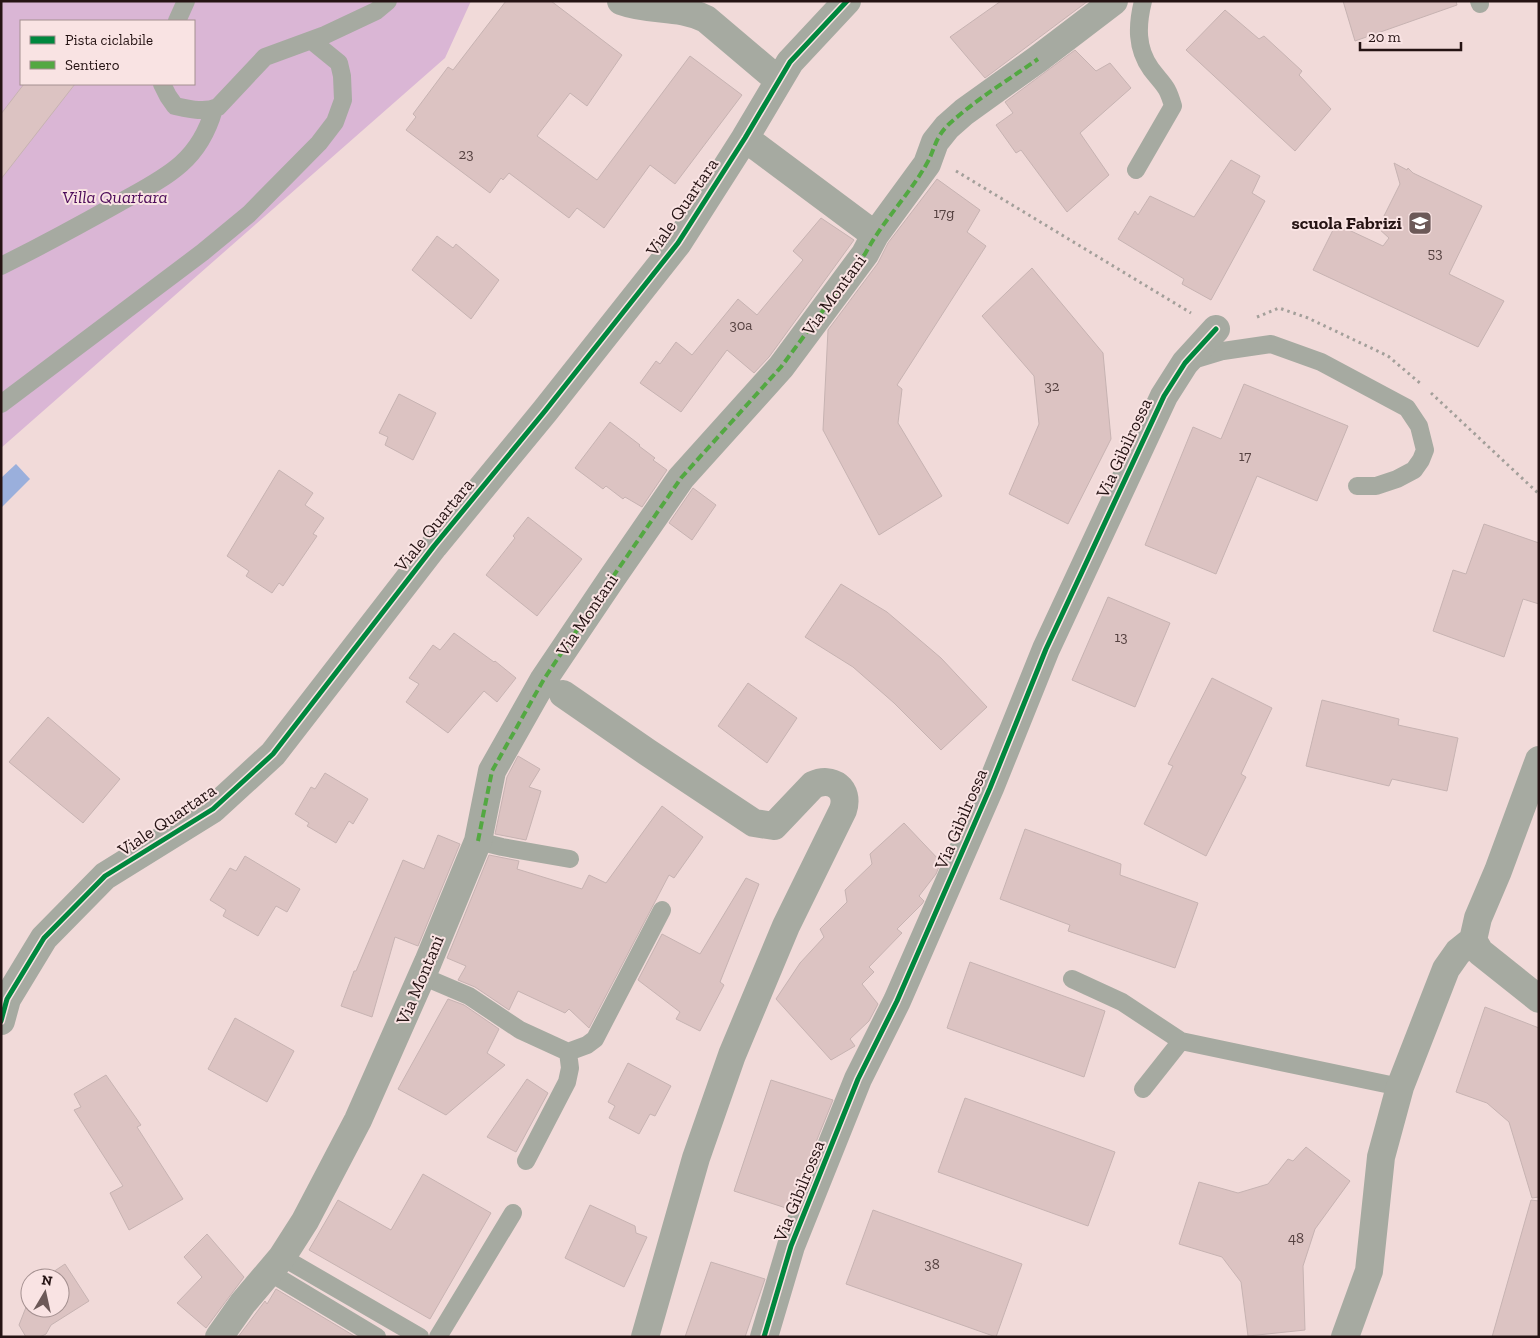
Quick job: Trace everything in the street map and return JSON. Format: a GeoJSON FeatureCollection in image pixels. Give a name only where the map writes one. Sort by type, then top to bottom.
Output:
{"type":"FeatureCollection","features":[{"type":"Feature","properties":{"kind":"street"},"geometry":{"type":"LineString","coordinates":[[621,1],[637,7],[668,8],[694,13],[706,19],[778,80]]}},
{"type":"Feature","properties":{"kind":"street","name":"Viale Quartara"},"geometry":{"type":"LineString","coordinates":[[1,1021],[7,999],[44,938],[105,876],[213,809],[274,754],[434,546],[545,411],[678,242],[745,138],[790,62],[847,1]]}},
{"type":"Feature","properties":{"kind":"street","name":"Via Montani"},"geometry":{"type":"LineString","coordinates":[[219,1337],[243,1303],[276,1265],[305,1221],[358,1120],[422,976],[478,841],[492,771],[549,672],[682,478],[781,367],[865,254],[875,235],[927,164],[935,142],[947,127],[964,112],[1114,1]]}},
{"type":"Feature","properties":{"kind":"street"},"geometry":{"type":"LineString","coordinates":[[745,138],[875,235]]}},
{"type":"Feature","properties":{"kind":"street","name":"Via Gibilrossa"},"geometry":{"type":"LineString","coordinates":[[764,1337],[791,1246],[858,1079],[897,1001],[990,788],[1046,648],[1164,396],[1185,363],[1216,329]]}},
{"type":"Feature","properties":{"kind":"street"},"geometry":{"type":"LineString","coordinates":[[563,694],[646,752],[754,823],[774,826],[819,782],[832,783],[838,786],[845,798],[843,810],[786,926],[732,1055],[696,1158],[645,1337]]}},
{"type":"Feature","properties":{"kind":"street"},"geometry":{"type":"LineString","coordinates":[[1539,760],[1498,871],[1478,918],[1474,940],[1480,952],[1539,999]]}},
{"type":"Feature","properties":{"kind":"street"},"geometry":{"type":"LineString","coordinates":[[1345,1337],[1369,1271],[1381,1158],[1400,1087],[1446,969],[1458,952],[1474,940]]}},
{"type":"Feature","properties":{"kind":"lane"},"geometry":{"type":"LineString","coordinates":[[177,20],[186,1]]}},
{"type":"Feature","properties":{"kind":"lane"},"geometry":{"type":"LineString","coordinates":[[162,85],[175,106],[201,110],[214,109],[265,57],[312,41],[376,11],[388,1]]}},
{"type":"Feature","properties":{"kind":"lane"},"geometry":{"type":"LineString","coordinates":[[1136,170],[1172,106],[1168,89],[1150,68],[1139,46],[1139,15],[1143,1]]}},
{"type":"Feature","properties":{"kind":"lane"},"geometry":{"type":"LineString","coordinates":[[1,404],[249,214],[318,143],[335,122],[344,100],[339,63],[312,41]]}},
{"type":"Feature","properties":{"kind":"lane"},"geometry":{"type":"LineString","coordinates":[[1,266],[61,236],[148,187],[181,164],[200,142],[210,124],[214,109]]}},
{"type":"Feature","properties":{"kind":"lane"},"geometry":{"type":"LineString","coordinates":[[1185,363],[1223,351],[1270,344],[1321,362],[1407,408],[1419,426],[1425,450],[1421,460],[1414,470],[1397,479],[1376,486],[1357,486]]}},
{"type":"Feature","properties":{"kind":"lane"},"geometry":{"type":"LineString","coordinates":[[478,841],[570,859]]}},
{"type":"Feature","properties":{"kind":"lane"},"geometry":{"type":"LineString","coordinates":[[422,976],[469,996],[520,1030],[568,1052],[587,1045],[595,1039],[662,910]]}},
{"type":"Feature","properties":{"kind":"lane"},"geometry":{"type":"LineString","coordinates":[[1072,979],[1122,1002],[1181,1041],[1400,1087]]}},
{"type":"Feature","properties":{"kind":"lane"},"geometry":{"type":"LineString","coordinates":[[1143,1089],[1181,1041]]}},
{"type":"Feature","properties":{"kind":"lane"},"geometry":{"type":"LineString","coordinates":[[526,1161],[567,1082],[570,1068],[568,1052]]}},
{"type":"Feature","properties":{"kind":"lane"},"geometry":{"type":"LineString","coordinates":[[438,1337],[512,1213]]}},
{"type":"Feature","properties":{"kind":"lane"},"geometry":{"type":"LineString","coordinates":[[276,1265],[377,1337]]}},
{"type":"Feature","properties":{"kind":"lane"},"geometry":{"type":"LineString","coordinates":[[276,1265],[420,1337]]}},
{"type":"Feature","properties":{"kind":"green space","name":"Villa Quartara"},"geometry":{"type":"Polygon","coordinates":[[[1,1],[471,1],[445,58],[1,448],[1,1]]]}},
{"type":"Feature","properties":{"kind":"water"},"geometry":{"type":"Polygon","coordinates":[[[16,464],[30,479],[2,507],[1,478],[16,464]]]}},
{"type":"Feature","properties":{"kind":"building"},"geometry":{"type":"Polygon","coordinates":[[[506,1],[551,1],[622,55],[587,106],[570,93],[537,136],[597,180],[690,56],[742,95],[675,184],[650,165],[604,228],[577,208],[569,218],[509,173],[503,180],[501,178],[490,193],[406,130],[416,117],[413,114],[448,67],[453,70],[506,1]]]}},
{"type":"Feature","properties":{"kind":"building"},"geometry":{"type":"Polygon","coordinates":[[[1001,1],[1088,1],[985,78],[950,37],[1001,1]]]}},
{"type":"Feature","properties":{"kind":"building"},"geometry":{"type":"Polygon","coordinates":[[[1343,1],[1456,1],[1457,5],[1355,41],[1343,1]]]}},
{"type":"Feature","properties":{"kind":"building"},"geometry":{"type":"Polygon","coordinates":[[[1225,10],[1259,39],[1264,36],[1302,71],[1299,75],[1331,109],[1295,151],[1186,50],[1225,10]]]}},
{"type":"Feature","properties":{"kind":"building"},"geometry":{"type":"Polygon","coordinates":[[[1075,50],[1096,71],[1110,63],[1131,88],[1080,133],[1109,175],[1067,212],[1021,150],[1016,153],[996,125],[1013,113],[1005,102],[1075,50]]]}},
{"type":"Feature","properties":{"kind":"building"},"geometry":{"type":"Polygon","coordinates":[[[23,85],[74,85],[1,179],[1,114],[23,85]]]}},
{"type":"Feature","properties":{"kind":"building"},"geometry":{"type":"Polygon","coordinates":[[[1231,160],[1260,176],[1252,193],[1265,201],[1211,300],[1182,284],[1184,279],[1118,239],[1135,211],[1138,215],[1150,196],[1194,217],[1231,160]]]}},
{"type":"Feature","properties":{"kind":"building"},"geometry":{"type":"Polygon","coordinates":[[[1394,163],[1407,170],[1408,168],[1413,173],[1482,206],[1449,274],[1504,301],[1478,347],[1313,270],[1336,224],[1383,246],[1389,238],[1378,228],[1400,184],[1394,163]]]}},
{"type":"Feature","properties":{"kind":"building"},"geometry":{"type":"Polygon","coordinates":[[[937,179],[980,210],[967,232],[986,246],[897,385],[902,389],[898,423],[942,496],[879,535],[823,430],[828,330],[878,263],[888,243],[937,179]]]}},
{"type":"Feature","properties":{"kind":"building"},"geometry":{"type":"Polygon","coordinates":[[[821,218],[854,240],[769,357],[754,373],[727,350],[681,412],[640,383],[656,361],[660,364],[676,342],[692,355],[738,299],[757,315],[803,260],[793,251],[821,218]]]}},
{"type":"Feature","properties":{"kind":"building"},"geometry":{"type":"Polygon","coordinates":[[[437,236],[453,248],[456,244],[499,280],[471,319],[412,270],[437,236]]]}},
{"type":"Feature","properties":{"kind":"building"},"geometry":{"type":"Polygon","coordinates":[[[1032,268],[1103,353],[1111,439],[1068,524],[1009,494],[1039,424],[1034,376],[982,316],[1032,268]]]}},
{"type":"Feature","properties":{"kind":"building"},"geometry":{"type":"Polygon","coordinates":[[[1244,384],[1348,426],[1317,501],[1257,476],[1216,574],[1145,545],[1193,427],[1221,439],[1244,384]]]}},
{"type":"Feature","properties":{"kind":"building"},"geometry":{"type":"Polygon","coordinates":[[[399,394],[436,413],[413,460],[385,445],[388,437],[379,433],[399,394]]]}},
{"type":"Feature","properties":{"kind":"building"},"geometry":{"type":"Polygon","coordinates":[[[610,422],[640,445],[655,458],[653,460],[667,470],[642,507],[625,497],[623,499],[606,486],[603,489],[575,468],[610,422]]]}},
{"type":"Feature","properties":{"kind":"building"},"geometry":{"type":"Polygon","coordinates":[[[279,470],[313,493],[305,505],[324,518],[313,534],[317,536],[283,586],[279,583],[272,593],[246,576],[249,571],[227,556],[279,470]]]}},
{"type":"Feature","properties":{"kind":"building"},"geometry":{"type":"Polygon","coordinates":[[[693,488],[716,505],[692,540],[669,523],[693,488]]]}},
{"type":"Feature","properties":{"kind":"building"},"geometry":{"type":"Polygon","coordinates":[[[528,517],[582,559],[537,616],[486,575],[515,538],[513,536],[528,517]]]}},
{"type":"Feature","properties":{"kind":"building"},"geometry":{"type":"Polygon","coordinates":[[[1484,524],[1539,543],[1539,604],[1523,599],[1504,657],[1433,631],[1453,570],[1466,574],[1484,524]]]}},
{"type":"Feature","properties":{"kind":"building"},"geometry":{"type":"Polygon","coordinates":[[[841,584],[887,612],[941,658],[987,707],[941,750],[894,703],[853,667],[805,637],[841,584]]]}},
{"type":"Feature","properties":{"kind":"building"},"geometry":{"type":"Polygon","coordinates":[[[1108,597],[1170,623],[1135,707],[1072,680],[1108,597]]]}},
{"type":"Feature","properties":{"kind":"building"},"geometry":{"type":"Polygon","coordinates":[[[454,633],[516,678],[497,702],[484,691],[448,733],[406,702],[419,684],[409,678],[433,645],[440,650],[454,633]]]}},
{"type":"Feature","properties":{"kind":"building"},"geometry":{"type":"Polygon","coordinates":[[[1212,678],[1272,708],[1241,774],[1246,777],[1206,856],[1144,824],[1173,766],[1168,764],[1212,678]]]}},
{"type":"Feature","properties":{"kind":"building"},"geometry":{"type":"Polygon","coordinates":[[[748,683],[797,718],[767,763],[718,726],[748,683]]]}},
{"type":"Feature","properties":{"kind":"building"},"geometry":{"type":"Polygon","coordinates":[[[1322,700],[1399,719],[1398,725],[1458,738],[1447,791],[1392,779],[1389,786],[1306,766],[1322,700]]]}},
{"type":"Feature","properties":{"kind":"building"},"geometry":{"type":"Polygon","coordinates":[[[48,717],[120,779],[83,823],[9,762],[48,717]]]}},
{"type":"Feature","properties":{"kind":"building"},"geometry":{"type":"Polygon","coordinates":[[[518,756],[540,769],[529,787],[541,791],[526,840],[495,834],[507,777],[518,756]]]}},
{"type":"Feature","properties":{"kind":"building"},"geometry":{"type":"Polygon","coordinates":[[[325,773],[368,799],[353,824],[349,821],[336,843],[307,826],[309,823],[295,814],[311,787],[315,789],[325,773]]]}},
{"type":"Feature","properties":{"kind":"building"},"geometry":{"type":"Polygon","coordinates":[[[662,806],[703,837],[674,878],[669,875],[589,1028],[569,1009],[565,1013],[518,991],[509,1010],[475,987],[458,980],[466,966],[447,958],[489,855],[519,861],[517,869],[582,889],[589,875],[606,883],[662,806]]]}},
{"type":"Feature","properties":{"kind":"building"},"geometry":{"type":"Polygon","coordinates":[[[904,823],[941,862],[936,874],[919,896],[924,901],[922,904],[897,929],[902,933],[869,967],[874,972],[862,984],[878,1004],[869,1021],[850,1039],[855,1046],[831,1060],[776,999],[800,963],[824,937],[820,929],[847,902],[845,890],[872,864],[870,854],[904,823]]]}},
{"type":"Feature","properties":{"kind":"building"},"geometry":{"type":"Polygon","coordinates":[[[1025,829],[1121,864],[1120,875],[1198,903],[1175,968],[1068,931],[1070,925],[1000,899],[1025,829]]]}},
{"type":"Feature","properties":{"kind":"building"},"geometry":{"type":"Polygon","coordinates":[[[438,835],[460,844],[418,946],[395,937],[372,1017],[341,1006],[354,971],[356,971],[403,860],[424,869],[438,835]]]}},
{"type":"Feature","properties":{"kind":"building"},"geometry":{"type":"Polygon","coordinates":[[[245,856],[300,889],[287,912],[276,906],[258,936],[223,916],[226,910],[210,900],[230,868],[236,871],[245,856]]]}},
{"type":"Feature","properties":{"kind":"building"},"geometry":{"type":"Polygon","coordinates":[[[746,878],[759,884],[720,982],[724,985],[700,1031],[676,1019],[680,1012],[638,980],[662,934],[700,954],[746,878]]]}},
{"type":"Feature","properties":{"kind":"building"},"geometry":{"type":"Polygon","coordinates":[[[970,962],[1105,1011],[1084,1077],[947,1028],[970,962]]]}},
{"type":"Feature","properties":{"kind":"building"},"geometry":{"type":"Polygon","coordinates":[[[448,999],[464,1005],[499,1029],[487,1053],[505,1065],[446,1115],[398,1089],[448,999]]]}},
{"type":"Feature","properties":{"kind":"building"},"geometry":{"type":"Polygon","coordinates":[[[1485,1007],[1539,1028],[1539,1197],[1532,1198],[1509,1122],[1487,1103],[1456,1092],[1485,1007]]]}},
{"type":"Feature","properties":{"kind":"building"},"geometry":{"type":"Polygon","coordinates":[[[235,1018],[294,1051],[267,1102],[208,1069],[235,1018]]]}},
{"type":"Feature","properties":{"kind":"building"},"geometry":{"type":"Polygon","coordinates":[[[628,1063],[671,1086],[655,1116],[650,1114],[639,1134],[609,1118],[615,1106],[608,1102],[628,1063]]]}},
{"type":"Feature","properties":{"kind":"building"},"geometry":{"type":"Polygon","coordinates":[[[106,1075],[141,1125],[137,1127],[183,1199],[129,1230],[110,1193],[123,1186],[74,1110],[81,1107],[74,1094],[106,1075]]]}},
{"type":"Feature","properties":{"kind":"building"},"geometry":{"type":"Polygon","coordinates":[[[527,1079],[548,1093],[516,1152],[487,1137],[527,1079]]]}},
{"type":"Feature","properties":{"kind":"building"},"geometry":{"type":"Polygon","coordinates":[[[771,1080],[833,1100],[789,1209],[734,1191],[771,1080]]]}},
{"type":"Feature","properties":{"kind":"building"},"geometry":{"type":"Polygon","coordinates":[[[965,1098],[1115,1152],[1088,1226],[938,1172],[965,1098]]]}},
{"type":"Feature","properties":{"kind":"building"},"geometry":{"type":"Polygon","coordinates":[[[1306,1147],[1350,1181],[1315,1229],[1303,1266],[1305,1330],[1248,1336],[1241,1282],[1222,1257],[1179,1244],[1199,1182],[1238,1193],[1268,1184],[1288,1159],[1293,1161],[1306,1147]]]}},
{"type":"Feature","properties":{"kind":"building"},"geometry":{"type":"Polygon","coordinates":[[[423,1174],[491,1213],[430,1319],[309,1250],[338,1200],[391,1230],[423,1174]]]}},
{"type":"Feature","properties":{"kind":"building"},"geometry":{"type":"Polygon","coordinates":[[[1531,1200],[1539,1201],[1539,1337],[1492,1337],[1531,1200]]]}},
{"type":"Feature","properties":{"kind":"building"},"geometry":{"type":"Polygon","coordinates":[[[590,1205],[635,1226],[636,1233],[647,1237],[624,1287],[565,1258],[590,1205]]]}},
{"type":"Feature","properties":{"kind":"building"},"geometry":{"type":"Polygon","coordinates":[[[873,1210],[1022,1264],[996,1337],[846,1284],[873,1210]]]}},
{"type":"Feature","properties":{"kind":"building"},"geometry":{"type":"Polygon","coordinates":[[[207,1234],[244,1277],[206,1328],[177,1303],[202,1277],[184,1257],[207,1234]]]}},
{"type":"Feature","properties":{"kind":"building"},"geometry":{"type":"Polygon","coordinates":[[[711,1262],[765,1279],[745,1337],[685,1337],[711,1262]]]}},
{"type":"Feature","properties":{"kind":"building"},"geometry":{"type":"Polygon","coordinates":[[[65,1264],[68,1268],[59,1268],[65,1264]]]}},
{"type":"Feature","properties":{"kind":"building"},"geometry":{"type":"Polygon","coordinates":[[[70,1272],[89,1301],[70,1313],[70,1272]]]}},
{"type":"Feature","properties":{"kind":"building"},"geometry":{"type":"Polygon","coordinates":[[[276,1289],[356,1337],[238,1337],[265,1301],[267,1304],[276,1289]]]}},
{"type":"Feature","properties":{"kind":"building"},"geometry":{"type":"Polygon","coordinates":[[[22,1318],[62,1318],[51,1325],[46,1334],[40,1337],[26,1337],[19,1325],[22,1318]]]}},
{"type":"Feature","properties":{"kind":"marked path"},"geometry":{"type":"LineString","coordinates":[[478,841],[492,771],[544,679],[681,478],[781,367],[865,254],[879,231],[919,176],[943,130],[980,99],[1038,59]]}},
{"type":"Feature","properties":{"kind":"cycle path"},"geometry":{"type":"LineString","coordinates":[[1,1021],[7,999],[44,938],[105,876],[213,809],[273,754],[434,546],[545,411],[678,243],[745,138],[790,62],[847,1]]}},
{"type":"Feature","properties":{"kind":"cycle path"},"geometry":{"type":"LineString","coordinates":[[764,1337],[791,1246],[858,1079],[897,1001],[990,788],[1046,649],[1164,396],[1185,363],[1216,329]]}},
{"type":"Feature","properties":{"kind":"place","name":"scuola Fabrizi"},"geometry":{"type":"Point","coordinates":[1420,223]}}]}
